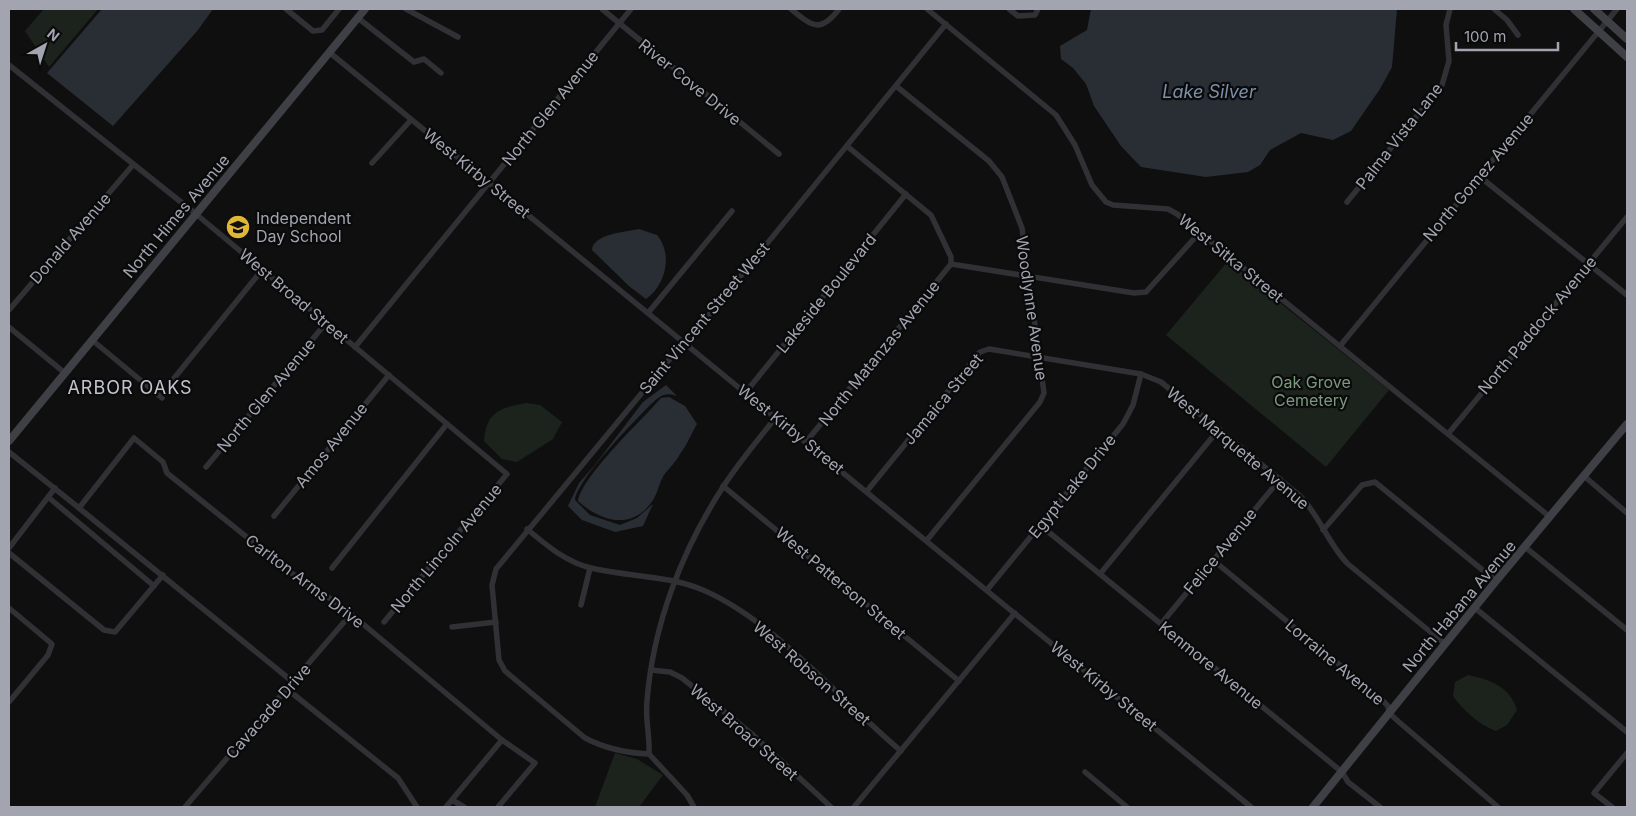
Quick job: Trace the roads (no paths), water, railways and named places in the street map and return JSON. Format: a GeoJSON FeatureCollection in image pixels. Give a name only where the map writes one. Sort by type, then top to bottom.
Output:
{"type":"FeatureCollection","features":[{"type":"Feature","properties":{"kind":"street"},"geometry":{"type":"LineString","coordinates":[[286,9],[313,31],[322,30],[339,9]]}},
{"type":"Feature","properties":{"kind":"street","name":"North Himes Avenue"},"geometry":{"type":"LineString","coordinates":[[9,441],[365,9]]}},
{"type":"Feature","properties":{"kind":"street"},"geometry":{"type":"LineString","coordinates":[[406,9],[458,37]]}},
{"type":"Feature","properties":{"kind":"street","name":"River Cove Drive"},"geometry":{"type":"LineString","coordinates":[[602,9],[779,154]]}},
{"type":"Feature","properties":{"kind":"street","name":"North Glen Avenue"},"geometry":{"type":"LineString","coordinates":[[355,346],[631,9]]}},
{"type":"Feature","properties":{"kind":"street"},"geometry":{"type":"LineString","coordinates":[[791,9],[811,25],[820,26],[830,21],[839,9]]}},
{"type":"Feature","properties":{"kind":"street","name":"West Sitka Street"},"geometry":{"type":"LineString","coordinates":[[927,9],[1056,115],[1067,128],[1092,185],[1106,202],[1168,209],[1200,232],[1550,517]]}},
{"type":"Feature","properties":{"kind":"street"},"geometry":{"type":"LineString","coordinates":[[1010,9],[1018,16],[1034,15],[1038,9]]}},
{"type":"Feature","properties":{"kind":"street","name":"Palma Vista Lane"},"geometry":{"type":"LineString","coordinates":[[1347,202],[1442,85],[1449,61],[1446,25],[1450,9]]}},
{"type":"Feature","properties":{"kind":"street"},"geometry":{"type":"LineString","coordinates":[[1494,9],[1507,20],[1518,36]]}},
{"type":"Feature","properties":{"kind":"street"},"geometry":{"type":"LineString","coordinates":[[1574,9],[1627,57]]}},
{"type":"Feature","properties":{"kind":"street"},"geometry":{"type":"LineString","coordinates":[[1594,9],[1627,39]]}},
{"type":"Feature","properties":{"kind":"street","name":"North Gomez Avenue"},"geometry":{"type":"LineString","coordinates":[[1340,346],[1617,9]]}},
{"type":"Feature","properties":{"kind":"street"},"geometry":{"type":"LineString","coordinates":[[358,18],[414,62],[424,60],[441,73]]}},
{"type":"Feature","properties":{"kind":"street","name":"Saint Vincent Street West"},"geometry":{"type":"LineString","coordinates":[[649,754],[633,753],[595,743],[585,738],[515,681],[499,660],[492,585],[496,569],[527,529],[679,348],[686,343],[946,24]]}},
{"type":"Feature","properties":{"kind":"street","name":"West Kirby Street"},"geometry":{"type":"LineString","coordinates":[[329,52],[867,490],[1251,807]]}},
{"type":"Feature","properties":{"kind":"street","name":"West Broad Street"},"geometry":{"type":"LineString","coordinates":[[9,65],[132,166],[196,214],[507,474]]}},
{"type":"Feature","properties":{"kind":"street","name":"Woodlynne Avenue"},"geometry":{"type":"LineString","coordinates":[[896,86],[996,168],[1022,228],[1044,393],[1040,402],[927,540]]}},
{"type":"Feature","properties":{"kind":"street"},"geometry":{"type":"LineString","coordinates":[[372,164],[411,120]]}},
{"type":"Feature","properties":{"kind":"street"},"geometry":{"type":"LineString","coordinates":[[847,146],[935,220],[951,258],[951,264],[1134,293],[1146,292],[1200,232]]}},
{"type":"Feature","properties":{"kind":"street","name":"Donald Avenue"},"geometry":{"type":"LineString","coordinates":[[9,310],[132,166]]}},
{"type":"Feature","properties":{"kind":"street"},"geometry":{"type":"LineString","coordinates":[[1479,176],[1627,294]]}},
{"type":"Feature","properties":{"kind":"street","name":"Lakeside Boulevard"},"geometry":{"type":"LineString","coordinates":[[746,392],[906,194]]}},
{"type":"Feature","properties":{"kind":"street"},"geometry":{"type":"LineString","coordinates":[[648,313],[732,211]]}},
{"type":"Feature","properties":{"kind":"street","name":"North Paddock Avenue"},"geometry":{"type":"LineString","coordinates":[[1448,434],[1627,217]]}},
{"type":"Feature","properties":{"kind":"street","name":"North Matanzas Avenue"},"geometry":{"type":"LineString","coordinates":[[806,442],[951,264]]}},
{"type":"Feature","properties":{"kind":"street"},"geometry":{"type":"LineString","coordinates":[[170,382],[262,270]]}},
{"type":"Feature","properties":{"kind":"street","name":"North Glen Avenue"},"geometry":{"type":"LineString","coordinates":[[206,467],[326,324]]}},
{"type":"Feature","properties":{"kind":"street"},"geometry":{"type":"LineString","coordinates":[[9,327],[65,372]]}},
{"type":"Feature","properties":{"kind":"street"},"geometry":{"type":"LineString","coordinates":[[92,340],[162,398]]}},
{"type":"Feature","properties":{"kind":"street","name":"Jamaica Street"},"geometry":{"type":"LineString","coordinates":[[867,490],[980,352],[989,349],[1038,357]]}},
{"type":"Feature","properties":{"kind":"street","name":"West Marquette Avenue"},"geometry":{"type":"LineString","coordinates":[[1038,357],[1141,374],[1161,382],[1280,479],[1310,506],[1338,555],[1445,644]]}},
{"type":"Feature","properties":{"kind":"street","name":"Egypt Lake Drive"},"geometry":{"type":"LineString","coordinates":[[987,590],[1123,424],[1133,404],[1141,374]]}},
{"type":"Feature","properties":{"kind":"street","name":"Amos Avenue"},"geometry":{"type":"LineString","coordinates":[[274,516],[388,375]]}},
{"type":"Feature","properties":{"kind":"street"},"geometry":{"type":"LineString","coordinates":[[694,807],[687,795],[649,754],[646,701],[651,670],[660,628],[674,581],[704,518],[723,486],[776,417]]}},
{"type":"Feature","properties":{"kind":"street"},"geometry":{"type":"LineString","coordinates":[[332,568],[447,424]]}},
{"type":"Feature","properties":{"kind":"street","name":"North Habana Avenue"},"geometry":{"type":"LineString","coordinates":[[1314,807],[1496,580],[1526,548],[1627,424]]}},
{"type":"Feature","properties":{"kind":"street"},"geometry":{"type":"LineString","coordinates":[[1100,574],[1219,429]]}},
{"type":"Feature","properties":{"kind":"street","name":"Carlton Arms Drive"},"geometry":{"type":"LineString","coordinates":[[79,508],[134,438],[163,462],[167,473],[312,590],[319,595],[328,597],[351,614],[502,740],[535,763],[498,807]]}},
{"type":"Feature","properties":{"kind":"street"},"geometry":{"type":"LineString","coordinates":[[9,452],[293,682]]}},
{"type":"Feature","properties":{"kind":"street","name":"North Lincoln Avenue"},"geometry":{"type":"LineString","coordinates":[[384,622],[507,474]]}},
{"type":"Feature","properties":{"kind":"street"},"geometry":{"type":"LineString","coordinates":[[1584,476],[1627,513]]}},
{"type":"Feature","properties":{"kind":"street","name":"Felice Avenue"},"geometry":{"type":"LineString","coordinates":[[1161,624],[1280,479]]}},
{"type":"Feature","properties":{"kind":"street"},"geometry":{"type":"LineString","coordinates":[[1323,530],[1362,485],[1375,482],[1496,580]]}},
{"type":"Feature","properties":{"kind":"street","name":"West Patterson Street"},"geometry":{"type":"LineString","coordinates":[[723,486],[959,680]]}},
{"type":"Feature","properties":{"kind":"street"},"geometry":{"type":"LineString","coordinates":[[9,548],[55,488]]}},
{"type":"Feature","properties":{"kind":"street"},"geometry":{"type":"LineString","coordinates":[[48,497],[154,586]]}},
{"type":"Feature","properties":{"kind":"street","name":"Kenmore Avenue"},"geometry":{"type":"LineString","coordinates":[[1040,525],[1342,772],[1348,782],[1380,807]]}},
{"type":"Feature","properties":{"kind":"street","name":"West Robson Street"},"geometry":{"type":"LineString","coordinates":[[527,529],[554,552],[590,568],[674,581],[703,590],[757,624],[800,659],[901,750]]}},
{"type":"Feature","properties":{"kind":"street"},"geometry":{"type":"LineString","coordinates":[[1526,548],[1627,630]]}},
{"type":"Feature","properties":{"kind":"street"},"geometry":{"type":"LineString","coordinates":[[9,554],[110,633],[115,632],[163,575]]}},
{"type":"Feature","properties":{"kind":"street","name":"Lorraine Avenue"},"geometry":{"type":"LineString","coordinates":[[1213,560],[1382,700],[1388,706],[1389,713],[1498,807]]}},
{"type":"Feature","properties":{"kind":"street"},"geometry":{"type":"LineString","coordinates":[[580,605],[590,568]]}},
{"type":"Feature","properties":{"kind":"street"},"geometry":{"type":"LineString","coordinates":[[9,608],[52,644],[48,655],[9,702]]}},
{"type":"Feature","properties":{"kind":"street"},"geometry":{"type":"LineString","coordinates":[[1475,608],[1627,732]]}},
{"type":"Feature","properties":{"kind":"street"},"geometry":{"type":"LineString","coordinates":[[854,807],[1015,613]]}},
{"type":"Feature","properties":{"kind":"street","name":"Cavacade Drive"},"geometry":{"type":"LineString","coordinates":[[185,807],[351,614]]}},
{"type":"Feature","properties":{"kind":"street"},"geometry":{"type":"LineString","coordinates":[[452,627],[496,622]]}},
{"type":"Feature","properties":{"kind":"street","name":"West Broad Street"},"geometry":{"type":"LineString","coordinates":[[651,670],[670,672],[682,678],[753,735],[831,807]]}},
{"type":"Feature","properties":{"kind":"street"},"geometry":{"type":"LineString","coordinates":[[287,690],[398,778],[417,807]]}},
{"type":"Feature","properties":{"kind":"street"},"geometry":{"type":"LineString","coordinates":[[446,807],[502,740]]}},
{"type":"Feature","properties":{"kind":"street"},"geometry":{"type":"LineString","coordinates":[[1612,807],[1594,793],[1627,753]]}},
{"type":"Feature","properties":{"kind":"street"},"geometry":{"type":"LineString","coordinates":[[1085,772],[1127,807]]}},
{"type":"Feature","properties":{"kind":"street"},"geometry":{"type":"LineString","coordinates":[[452,800],[464,807]]}},
{"type":"Feature","properties":{"kind":"water"},"geometry":{"type":"Polygon","coordinates":[[[102,9],[213,9],[198,30],[113,126],[47,73],[102,9]]]}},
{"type":"Feature","properties":{"kind":"water","name":"Lake Silver"},"geometry":{"type":"Polygon","coordinates":[[[1091,9],[1397,9],[1392,67],[1380,89],[1351,131],[1333,140],[1301,133],[1270,150],[1260,165],[1248,172],[1206,177],[1141,167],[1121,146],[1094,106],[1086,84],[1073,68],[1061,59],[1060,46],[1087,30],[1091,9]]]}},
{"type":"Feature","properties":{"kind":"water"},"geometry":{"type":"Polygon","coordinates":[[[639,229],[657,235],[665,251],[666,260],[665,269],[658,286],[646,299],[629,286],[592,250],[598,240],[604,237],[639,229]]]}},
{"type":"Feature","properties":{"kind":"water"},"geometry":{"type":"Polygon","coordinates":[[[666,385],[677,396],[669,394],[659,397],[650,405],[595,465],[578,490],[575,500],[590,515],[620,525],[637,518],[653,504],[643,526],[615,532],[582,520],[568,506],[579,483],[643,402],[666,385]]]}},
{"type":"Feature","properties":{"kind":"water"},"geometry":{"type":"Polygon","coordinates":[[[669,397],[685,406],[697,424],[685,447],[664,475],[653,500],[645,510],[636,516],[617,520],[597,514],[578,501],[581,491],[588,480],[610,453],[661,398],[669,397]]]}},
{"type":"Feature","properties":{"kind":"place","name":"Independent Day School"},"geometry":{"type":"Point","coordinates":[238,227]}},
{"type":"Feature","properties":{"kind":"district","name":"ARBOR OAKS"},"geometry":{"type":"Point","coordinates":[130,388]}},
{"type":"Feature","properties":{"kind":"park label","name":"Oak Grove Cemetery"},"geometry":{"type":"Point","coordinates":[1311,391]}}]}
